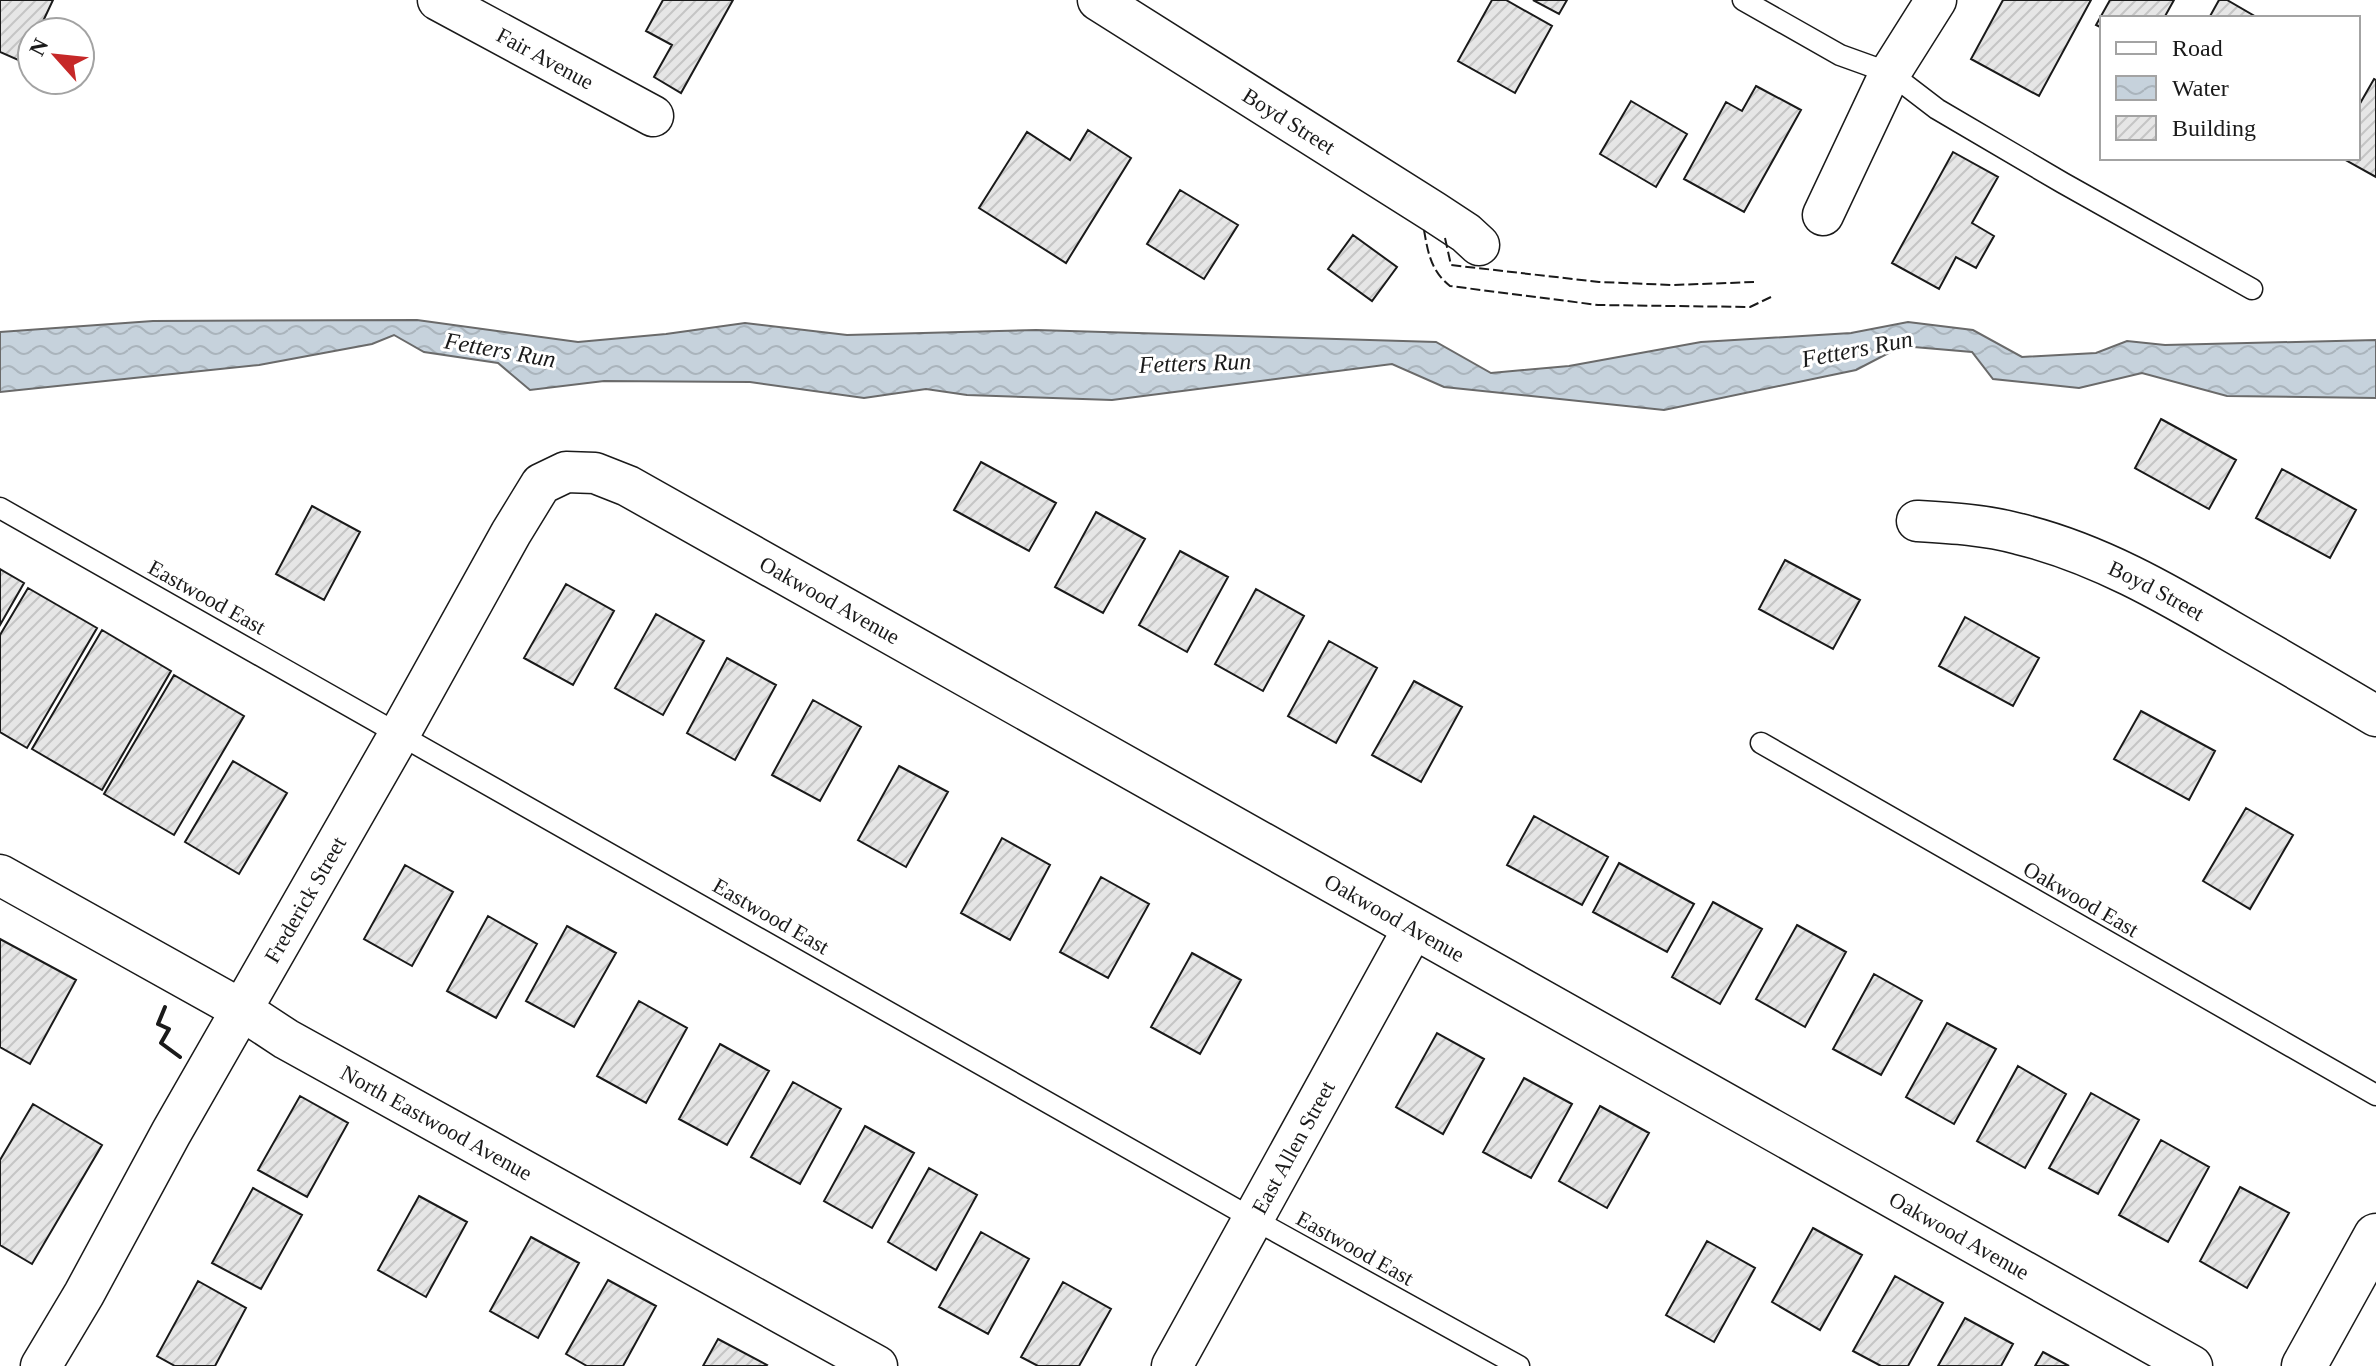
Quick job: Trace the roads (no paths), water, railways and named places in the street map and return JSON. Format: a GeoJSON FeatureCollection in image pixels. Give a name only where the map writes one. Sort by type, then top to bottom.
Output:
{"type":"FeatureCollection","features":[{"type":"Feature","properties":{"kind":"street","name":"Fair Avenue"},"geometry":{"type":"LineString","coordinates":[[438,0],[653,116]]}},
{"type":"Feature","properties":{"kind":"street","name":"Boyd Street"},"geometry":{"type":"LineString","coordinates":[[1098,0],[1434,212],[1479,245]]}},
{"type":"Feature","properties":{"kind":"street"},"geometry":{"type":"LineString","coordinates":[[1823,215],[1890,73],[1936,0]]}},
{"type":"Feature","properties":{"kind":"street","name":"Frederick Street"},"geometry":{"type":"LineString","coordinates":[[41,1366],[541,484],[566,472],[595,473]]}},
{"type":"Feature","properties":{"kind":"street","name":"Oakwood Avenue"},"geometry":{"type":"LineString","coordinates":[[595,473],[628,486],[2192,1366]]}},
{"type":"Feature","properties":{"kind":"street","name":"Boyd Street"},"geometry":{"type":"LineString","coordinates":[[1917,521],[1968,524],[2017,533],[2065,547],[2111,566],[2170,596],[2376,716]]}},
{"type":"Feature","properties":{"kind":"street","name":"North Eastwood Avenue"},"geometry":{"type":"LineString","coordinates":[[0,875],[242,1010],[286,1039],[877,1366]]}},
{"type":"Feature","properties":{"kind":"street","name":"East Allen Street"},"geometry":{"type":"LineString","coordinates":[[1172,1366],[1413,929]]}},
{"type":"Feature","properties":{"kind":"street"},"geometry":{"type":"LineString","coordinates":[[2304,1366],[2376,1236]]}},
{"type":"Feature","properties":{"kind":"lane"},"geometry":{"type":"LineString","coordinates":[[1743,0],[1840,55],[1890,73],[1937,109],[2252,289]]}},
{"type":"Feature","properties":{"kind":"lane","name":"Eastwood East"},"geometry":{"type":"LineString","coordinates":[[0,508],[1255,1220],[1519,1366]]}},
{"type":"Feature","properties":{"kind":"lane","name":"Oakwood East"},"geometry":{"type":"LineString","coordinates":[[1761,743],[2376,1095]]}},
{"type":"Feature","properties":{"kind":"water","name":"Fetters Run"},"geometry":{"type":"Polygon","coordinates":[[[417,320],[578,342],[745,323],[847,335],[1036,330],[1436,342],[1491,373],[1569,366],[1701,342],[1851,333],[1908,322],[1973,330],[2022,357],[2096,353],[2127,341],[2165,345],[2376,340],[2376,398],[2227,396],[2142,373],[2079,388],[1993,379],[1972,352],[1902,346],[1856,370],[1664,410],[1444,387],[1392,364],[1112,400],[967,395],[926,389],[864,398],[750,382],[604,381],[530,390],[498,363],[424,352],[394,335],[372,344],[259,365],[0,392],[0,332],[153,321],[417,320]]]}}]}
